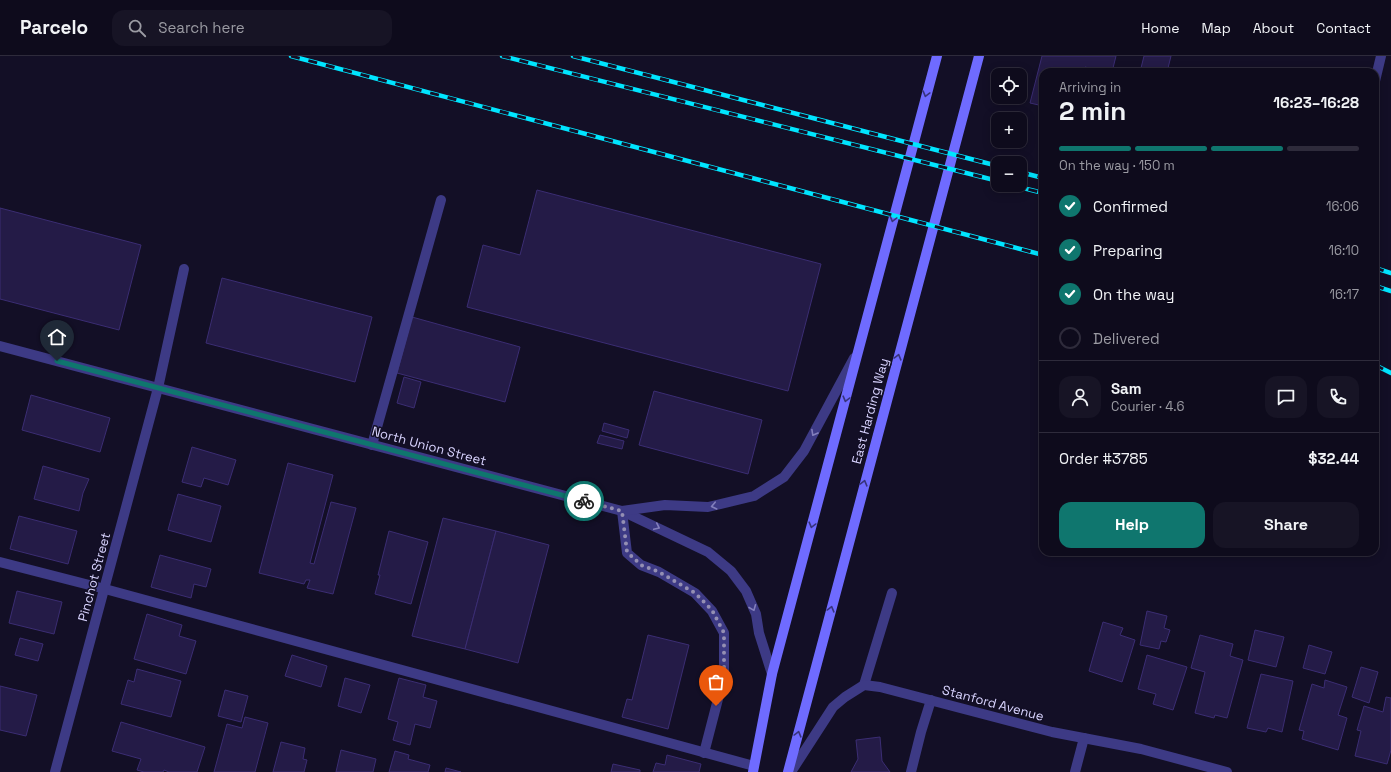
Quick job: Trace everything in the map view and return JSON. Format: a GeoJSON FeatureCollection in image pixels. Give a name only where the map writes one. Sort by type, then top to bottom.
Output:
{"type":"FeatureCollection","features":[{"type":"Feature","properties":{"kind":"street","name":"East Harding Way"},"geometry":{"type":"LineString","coordinates":[[753,769],[772,674],[936,56]]}},
{"type":"Feature","properties":{"kind":"street","name":"East Harding Way"},"geometry":{"type":"LineString","coordinates":[[788,772],[979,56]]}},
{"type":"Feature","properties":{"kind":"street"},"geometry":{"type":"LineString","coordinates":[[1378,68],[1381,56]]}},
{"type":"Feature","properties":{"kind":"street"},"geometry":{"type":"LineString","coordinates":[[372,445],[441,200]]}},
{"type":"Feature","properties":{"kind":"street","name":"Pinchot Street"},"geometry":{"type":"LineString","coordinates":[[55,772],[158,388],[184,269]]}},
{"type":"Feature","properties":{"kind":"street","name":"North Union Street"},"geometry":{"type":"LineString","coordinates":[[0,346],[622,511],[708,552],[731,571],[746,591],[756,614],[759,633],[772,674]]}},
{"type":"Feature","properties":{"kind":"street"},"geometry":{"type":"LineString","coordinates":[[704,753],[724,676],[724,633],[712,610],[695,593],[659,572],[641,565],[627,552],[622,511],[665,505],[708,508],[754,496],[784,477],[804,451],[859,349]]}},
{"type":"Feature","properties":{"kind":"street"},"geometry":{"type":"LineString","coordinates":[[0,562],[105,589],[704,753],[753,769]]}},
{"type":"Feature","properties":{"kind":"street"},"geometry":{"type":"LineString","coordinates":[[791,772],[833,707],[864,685],[892,593]]}},
{"type":"Feature","properties":{"kind":"street","name":"Stanford Avenue"},"geometry":{"type":"LineString","coordinates":[[864,685],[880,687],[1052,732],[1141,749],[1227,772]]}},
{"type":"Feature","properties":{"kind":"street"},"geometry":{"type":"LineString","coordinates":[[911,772],[930,700]]}},
{"type":"Feature","properties":{"kind":"street"},"geometry":{"type":"LineString","coordinates":[[1074,772],[1084,738]]}},
{"type":"Feature","properties":{"kind":"building"},"geometry":{"type":"Polygon","coordinates":[[[1042,56],[1116,56],[1113,68],[1039,68],[1039,105],[1030,103],[1042,56]]]}},
{"type":"Feature","properties":{"kind":"building"},"geometry":{"type":"Polygon","coordinates":[[[1144,56],[1171,56],[1168,68],[1141,68],[1144,56]]]}},
{"type":"Feature","properties":{"kind":"building"},"geometry":{"type":"Polygon","coordinates":[[[537,190],[821,264],[788,391],[467,307],[483,245],[520,255],[537,190]]]}},
{"type":"Feature","properties":{"kind":"building"},"geometry":{"type":"Polygon","coordinates":[[[0,208],[141,245],[119,330],[0,299],[0,208]]]}},
{"type":"Feature","properties":{"kind":"building"},"geometry":{"type":"Polygon","coordinates":[[[222,278],[372,317],[355,382],[206,343],[222,278]]]}},
{"type":"Feature","properties":{"kind":"building"},"geometry":{"type":"Polygon","coordinates":[[[412,317],[520,347],[505,402],[397,373],[412,317]]]}},
{"type":"Feature","properties":{"kind":"building"},"geometry":{"type":"Polygon","coordinates":[[[404,377],[421,382],[414,408],[397,403],[404,377]]]}},
{"type":"Feature","properties":{"kind":"building"},"geometry":{"type":"Polygon","coordinates":[[[654,391],[762,420],[748,474],[639,445],[654,391]]]}},
{"type":"Feature","properties":{"kind":"building"},"geometry":{"type":"Polygon","coordinates":[[[31,395],[110,418],[100,452],[22,430],[31,395]]]}},
{"type":"Feature","properties":{"kind":"building"},"geometry":{"type":"Polygon","coordinates":[[[604,423],[629,430],[627,438],[602,431],[604,423]]]}},
{"type":"Feature","properties":{"kind":"building"},"geometry":{"type":"Polygon","coordinates":[[[600,435],[624,441],[622,449],[597,443],[600,435]]]}},
{"type":"Feature","properties":{"kind":"building"},"geometry":{"type":"Polygon","coordinates":[[[192,447],[236,460],[228,485],[204,478],[201,487],[182,482],[192,447]]]}},
{"type":"Feature","properties":{"kind":"building"},"geometry":{"type":"Polygon","coordinates":[[[288,463],[333,475],[310,563],[314,564],[331,502],[356,508],[333,594],[307,588],[310,580],[306,580],[304,584],[259,573],[288,463]]]}},
{"type":"Feature","properties":{"kind":"building"},"geometry":{"type":"Polygon","coordinates":[[[43,466],[89,479],[83,493],[79,511],[34,499],[43,466]]]}},
{"type":"Feature","properties":{"kind":"building"},"geometry":{"type":"Polygon","coordinates":[[[178,494],[221,506],[211,542],[168,530],[178,494]]]}},
{"type":"Feature","properties":{"kind":"building"},"geometry":{"type":"Polygon","coordinates":[[[19,516],[77,531],[68,564],[10,549],[19,516]]]}},
{"type":"Feature","properties":{"kind":"building"},"geometry":{"type":"Polygon","coordinates":[[[443,518],[496,531],[465,649],[412,636],[443,518]]]}},
{"type":"Feature","properties":{"kind":"building"},"geometry":{"type":"Polygon","coordinates":[[[389,531],[428,542],[411,604],[375,594],[389,531]]]}},
{"type":"Feature","properties":{"kind":"building"},"geometry":{"type":"Polygon","coordinates":[[[496,531],[549,545],[518,663],[465,649],[496,531]]]}},
{"type":"Feature","properties":{"kind":"building"},"geometry":{"type":"Polygon","coordinates":[[[160,555],[211,569],[206,587],[194,584],[191,598],[151,587],[160,555]]]}},
{"type":"Feature","properties":{"kind":"building"},"geometry":{"type":"Polygon","coordinates":[[[17,591],[62,602],[54,634],[9,623],[17,591]]]}},
{"type":"Feature","properties":{"kind":"building"},"geometry":{"type":"Polygon","coordinates":[[[1147,611],[1167,616],[1164,628],[1170,630],[1166,642],[1161,641],[1159,649],[1140,645],[1147,611]]]}},
{"type":"Feature","properties":{"kind":"building"},"geometry":{"type":"Polygon","coordinates":[[[147,614],[182,625],[179,636],[196,641],[186,674],[134,659],[147,614]]]}},
{"type":"Feature","properties":{"kind":"building"},"geometry":{"type":"Polygon","coordinates":[[[1103,622],[1123,628],[1120,635],[1135,640],[1122,682],[1089,671],[1103,622]]]}},
{"type":"Feature","properties":{"kind":"building"},"geometry":{"type":"Polygon","coordinates":[[[1255,630],[1284,637],[1276,667],[1248,660],[1255,630]]]}},
{"type":"Feature","properties":{"kind":"building"},"geometry":{"type":"Polygon","coordinates":[[[648,635],[689,645],[668,729],[622,717],[627,699],[632,700],[648,635]]]}},
{"type":"Feature","properties":{"kind":"building"},"geometry":{"type":"Polygon","coordinates":[[[1200,635],[1233,644],[1230,656],[1243,660],[1227,718],[1215,715],[1214,718],[1195,713],[1205,672],[1191,668],[1200,635]]]}},
{"type":"Feature","properties":{"kind":"building"},"geometry":{"type":"Polygon","coordinates":[[[20,638],[43,644],[38,661],[15,655],[20,638]]]}},
{"type":"Feature","properties":{"kind":"building"},"geometry":{"type":"Polygon","coordinates":[[[1309,645],[1332,652],[1325,674],[1303,668],[1309,645]]]}},
{"type":"Feature","properties":{"kind":"building"},"geometry":{"type":"Polygon","coordinates":[[[292,655],[327,666],[321,687],[285,676],[292,655]]]}},
{"type":"Feature","properties":{"kind":"building"},"geometry":{"type":"Polygon","coordinates":[[[1147,655],[1187,667],[1173,710],[1153,704],[1156,694],[1138,689],[1147,655]]]}},
{"type":"Feature","properties":{"kind":"building"},"geometry":{"type":"Polygon","coordinates":[[[1361,667],[1378,672],[1369,703],[1352,697],[1361,667]]]}},
{"type":"Feature","properties":{"kind":"building"},"geometry":{"type":"Polygon","coordinates":[[[137,669],[181,681],[171,717],[121,704],[128,680],[134,682],[137,669]]]}},
{"type":"Feature","properties":{"kind":"building"},"geometry":{"type":"Polygon","coordinates":[[[1261,674],[1293,681],[1282,732],[1268,728],[1266,732],[1247,728],[1261,674]]]}},
{"type":"Feature","properties":{"kind":"building"},"geometry":{"type":"Polygon","coordinates":[[[345,678],[370,685],[361,713],[338,706],[345,678]]]}},
{"type":"Feature","properties":{"kind":"building"},"geometry":{"type":"Polygon","coordinates":[[[399,678],[426,685],[423,697],[437,701],[430,728],[415,724],[410,745],[393,740],[398,722],[388,719],[399,678]]]}},
{"type":"Feature","properties":{"kind":"building"},"geometry":{"type":"Polygon","coordinates":[[[1325,680],[1347,687],[1338,715],[1347,718],[1338,750],[1302,739],[1304,731],[1299,730],[1312,684],[1324,688],[1325,680]]]}},
{"type":"Feature","properties":{"kind":"building"},"geometry":{"type":"Polygon","coordinates":[[[0,686],[37,695],[26,736],[0,730],[0,686]]]}},
{"type":"Feature","properties":{"kind":"building"},"geometry":{"type":"Polygon","coordinates":[[[225,690],[248,696],[241,722],[218,716],[225,690]]]}},
{"type":"Feature","properties":{"kind":"building"},"geometry":{"type":"Polygon","coordinates":[[[1386,697],[1391,698],[1391,750],[1387,764],[1355,756],[1361,731],[1357,730],[1364,706],[1383,712],[1386,697]]]}},
{"type":"Feature","properties":{"kind":"building"},"geometry":{"type":"Polygon","coordinates":[[[245,717],[268,723],[255,772],[214,772],[227,724],[242,728],[245,717]]]}},
{"type":"Feature","properties":{"kind":"building"},"geometry":{"type":"Polygon","coordinates":[[[121,722],[205,747],[197,772],[169,772],[164,770],[163,772],[144,772],[137,770],[141,759],[112,751],[121,722]]]}},
{"type":"Feature","properties":{"kind":"building"},"geometry":{"type":"Polygon","coordinates":[[[880,737],[882,761],[890,772],[851,772],[858,759],[856,740],[880,737]]]}},
{"type":"Feature","properties":{"kind":"building"},"geometry":{"type":"Polygon","coordinates":[[[281,742],[305,748],[303,759],[307,760],[304,772],[273,772],[281,742]]]}},
{"type":"Feature","properties":{"kind":"building"},"geometry":{"type":"Polygon","coordinates":[[[341,750],[376,759],[373,772],[336,772],[341,750]]]}},
{"type":"Feature","properties":{"kind":"building"},"geometry":{"type":"Polygon","coordinates":[[[395,751],[409,755],[408,759],[430,765],[428,772],[389,772],[395,751]]]}},
{"type":"Feature","properties":{"kind":"building"},"geometry":{"type":"Polygon","coordinates":[[[667,755],[701,764],[699,772],[653,772],[656,763],[665,765],[667,755]]]}},
{"type":"Feature","properties":{"kind":"building"},"geometry":{"type":"Polygon","coordinates":[[[613,764],[640,770],[640,772],[611,772],[613,764]]]}},
{"type":"Feature","properties":{"kind":"building"},"geometry":{"type":"Polygon","coordinates":[[[446,768],[461,772],[445,772],[446,768]]]}},
{"type":"Feature","properties":{"kind":"railway"},"geometry":{"type":"LineString","coordinates":[[291,56],[1039,254]]}},
{"type":"Feature","properties":{"kind":"railway"},"geometry":{"type":"LineString","coordinates":[[502,56],[991,179]]}},
{"type":"Feature","properties":{"kind":"railway"},"geometry":{"type":"LineString","coordinates":[[573,56],[991,164]]}},
{"type":"Feature","properties":{"kind":"railway"},"geometry":{"type":"LineString","coordinates":[[1027,174],[1039,177]]}},
{"type":"Feature","properties":{"kind":"railway"},"geometry":{"type":"LineString","coordinates":[[1027,189],[1039,192]]}},
{"type":"Feature","properties":{"kind":"railway"},"geometry":{"type":"LineString","coordinates":[[1379,269],[1391,273]]}},
{"type":"Feature","properties":{"kind":"railway"},"geometry":{"type":"LineString","coordinates":[[1379,287],[1391,291]]}},
{"type":"Feature","properties":{"kind":"railway"},"geometry":{"type":"LineString","coordinates":[[1379,367],[1391,373]]}},
{"type":"Feature","properties":{"kind":"way so far"},"geometry":{"type":"LineString","coordinates":[[584,501],[622,511],[627,552],[641,565],[659,572],[695,593],[712,610],[724,633],[724,676],[716,706]]}},
{"type":"Feature","properties":{"kind":"route"},"geometry":{"type":"LineString","coordinates":[[57,361],[584,501]]}}]}
